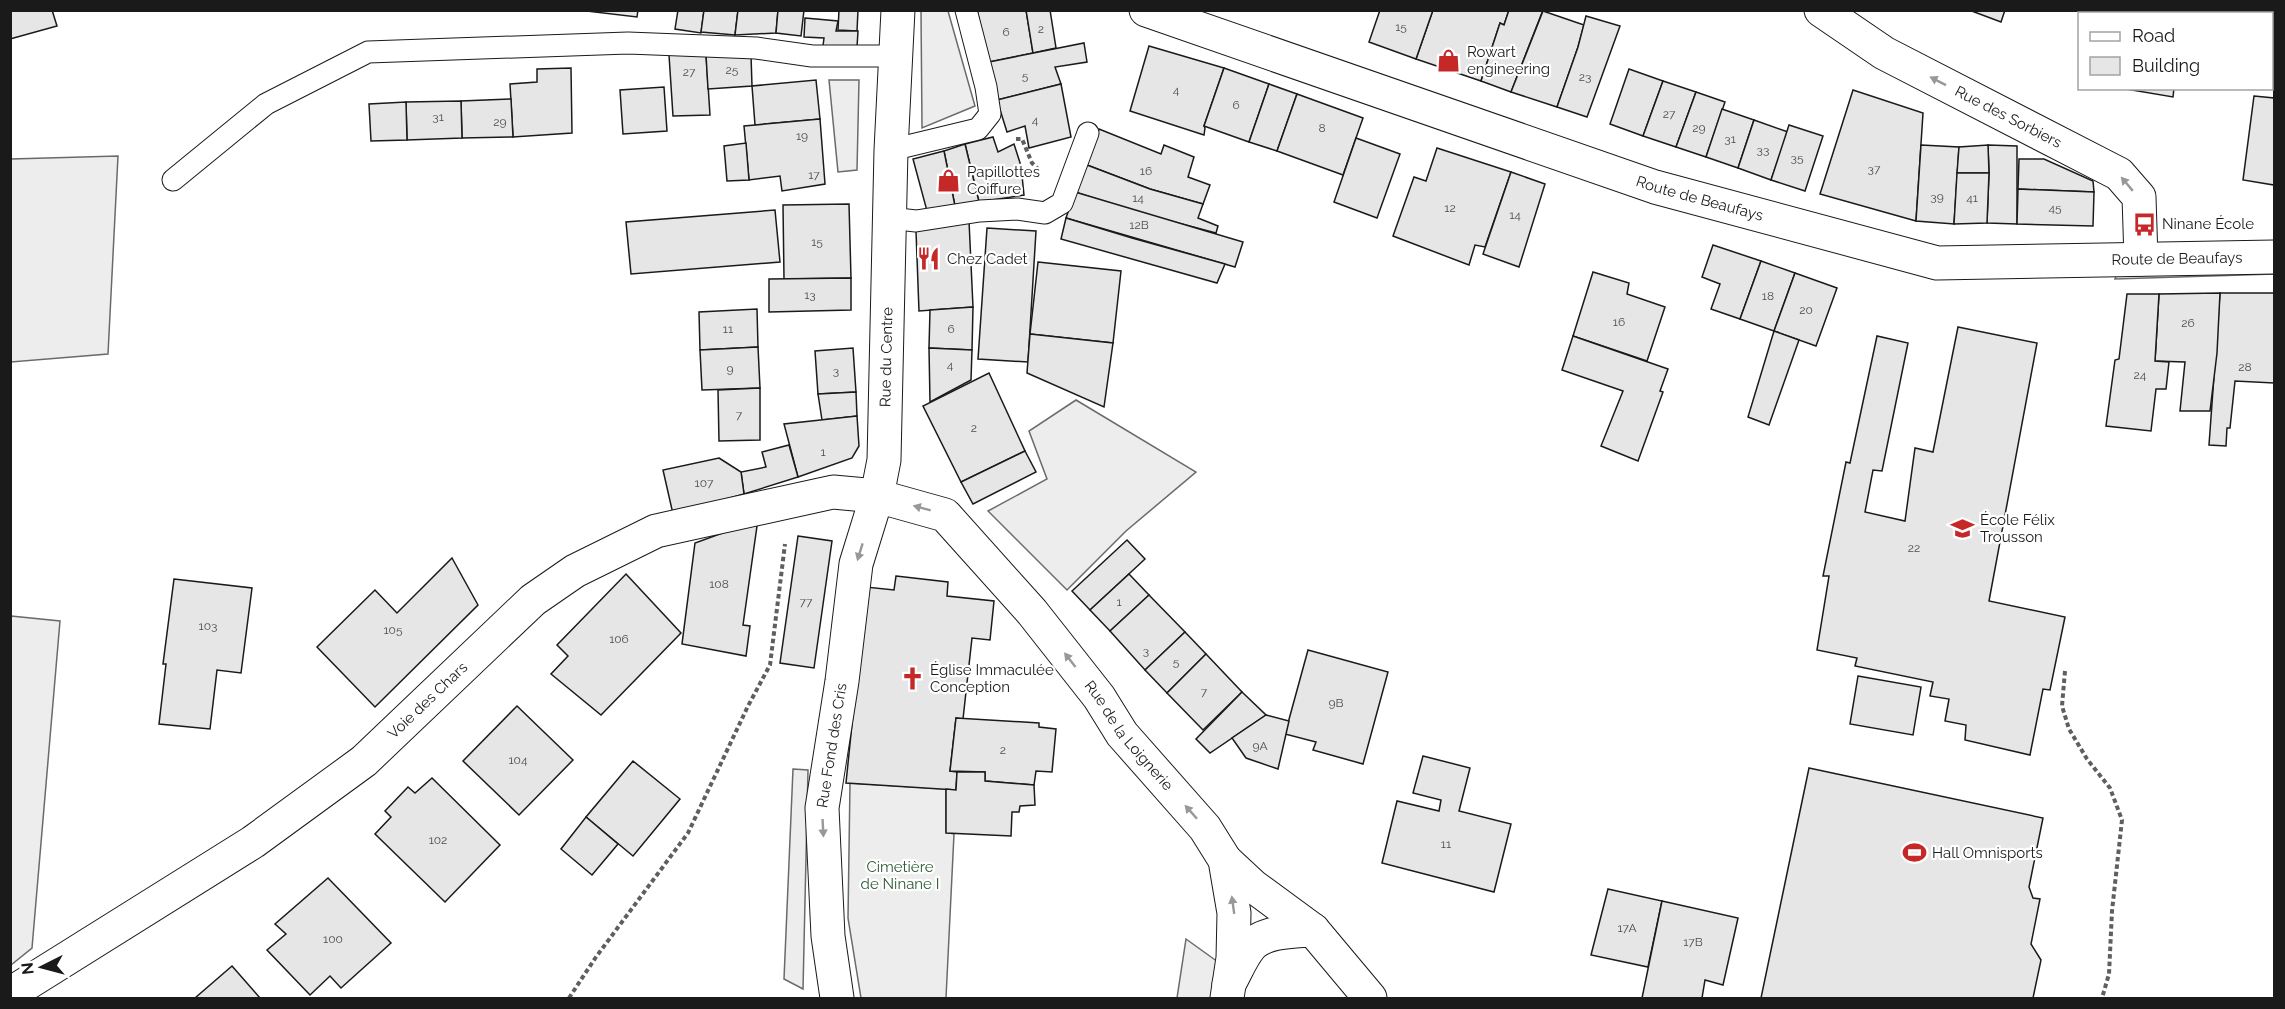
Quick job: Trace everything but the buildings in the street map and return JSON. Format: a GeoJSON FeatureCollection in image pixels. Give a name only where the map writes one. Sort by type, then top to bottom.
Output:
{"type":"FeatureCollection","features":[{"type":"Feature","properties":{"kind":"street","name":"Rue du Centre"},"geometry":{"type":"LineString","coordinates":[[876,496],[884,460],[891,150],[898,10]]}},
{"type":"Feature","properties":{"kind":"street","name":"Route de Beaufays"},"geometry":{"type":"LineString","coordinates":[[1146,10],[1655,187],[1937,262],[2274,257]]}},
{"type":"Feature","properties":{"kind":"street","name":"Rue des Sorbiers"},"geometry":{"type":"LineString","coordinates":[[1821,10],[1884,53],[2119,174],[2139,197],[2141,259]]}},
{"type":"Feature","properties":{"kind":"street","name":"Voie des Chars"},"geometry":{"type":"LineString","coordinates":[[10,994],[253,842],[364,761],[533,600],[575,571],[656,531],[833,492],[876,496]]}},
{"type":"Feature","properties":{"kind":"street","name":"Rue de la Loignerie"},"geometry":{"type":"LineString","coordinates":[[876,496],[945,515],[1032,612],[1099,697],[1122,734],[1205,828],[1225,860],[1253,886],[1313,930],[1370,999]]}},
{"type":"Feature","properties":{"kind":"street","name":"Rue Fond des Cris"},"geometry":{"type":"LineString","coordinates":[[837,999],[828,936],[822,808],[842,681],[856,564],[876,496]]}},
{"type":"Feature","properties":{"kind":"street"},"geometry":{"type":"LineString","coordinates":[[1225,860],[1234,913],[1233,958],[1228,991]]}},
{"type":"Feature","properties":{"kind":"street"},"geometry":{"type":"LineString","coordinates":[[1228,991],[1252,945],[1268,936],[1291,931],[1313,930]]}},
{"type":"Feature","properties":{"kind":"lane"},"geometry":{"type":"LineString","coordinates":[[891,150],[978,129],[990,114],[986,87],[966,10]]}},
{"type":"Feature","properties":{"kind":"lane"},"geometry":{"type":"LineString","coordinates":[[173,180],[266,104],[368,52],[628,43],[756,48],[812,56],[894,56]]}},
{"type":"Feature","properties":{"kind":"lane"},"geometry":{"type":"LineString","coordinates":[[889,218],[916,221],[980,211],[1007,210],[1045,213],[1062,203],[1089,133]]}},
{"type":"Feature","properties":{"kind":"path"},"geometry":{"type":"LineString","coordinates":[[983,123],[1008,139],[1022,139],[1032,163],[1065,193]]}},
{"type":"Feature","properties":{"kind":"path"},"geometry":{"type":"LineString","coordinates":[[569,999],[596,957],[688,833],[770,665],[790,502]]}},
{"type":"Feature","properties":{"kind":"path"},"geometry":{"type":"LineString","coordinates":[[2065,671],[2062,706],[2069,729],[2087,759],[2110,788],[2122,820],[2112,911],[2109,974],[2102,999]]}},
{"type":"Feature","properties":{"kind":"shaded area"},"geometry":{"type":"Polygon","coordinates":[[[921,11],[948,11],[975,106],[922,128],[921,11]]]}},
{"type":"Feature","properties":{"kind":"shaded area"},"geometry":{"type":"Polygon","coordinates":[[[829,80],[859,80],[857,170],[838,172],[829,80]]]}},
{"type":"Feature","properties":{"kind":"shaded area"},"geometry":{"type":"Polygon","coordinates":[[[118,156],[108,354],[11,362],[11,159],[118,156]]]}},
{"type":"Feature","properties":{"kind":"shaded area"},"geometry":{"type":"Polygon","coordinates":[[[2274,264],[2274,274],[2115,279],[2119,268],[2274,264]]]}},
{"type":"Feature","properties":{"kind":"shaded area"},"geometry":{"type":"Polygon","coordinates":[[[1076,400],[1196,472],[1126,531],[1067,590],[988,511],[1047,479],[1029,431],[1076,400]]]}},
{"type":"Feature","properties":{"kind":"shaded area"},"geometry":{"type":"Polygon","coordinates":[[[11,616],[60,621],[32,948],[11,965],[11,616]]]}},
{"type":"Feature","properties":{"kind":"shaded area"},"geometry":{"type":"Polygon","coordinates":[[[793,769],[808,770],[803,989],[784,979],[793,769]]]}},
{"type":"Feature","properties":{"kind":"shaded area","name":"Cimetière de Ninane I"},"geometry":{"type":"Polygon","coordinates":[[[850,783],[946,789],[946,832],[954,834],[946,998],[861,998],[848,918],[850,783]]]}},
{"type":"Feature","properties":{"kind":"shaded area"},"geometry":{"type":"Polygon","coordinates":[[[1186,939],[1218,962],[1213,998],[1177,998],[1186,939]]]}},
{"type":"Feature","properties":{"kind":"place","name":"Rowart engineering"},"geometry":{"type":"Point","coordinates":[1449,61]}},
{"type":"Feature","properties":{"kind":"place","name":"Papillottes Coiffure"},"geometry":{"type":"Point","coordinates":[949,181]}},
{"type":"Feature","properties":{"kind":"place","name":"Ninane École"},"geometry":{"type":"Point","coordinates":[2144,224]}},
{"type":"Feature","properties":{"kind":"place","name":"Chez Cadet"},"geometry":{"type":"Point","coordinates":[929,259]}},
{"type":"Feature","properties":{"kind":"place","name":"École Félix Trousson"},"geometry":{"type":"Point","coordinates":[1962,529]}},
{"type":"Feature","properties":{"kind":"place","name":"Église Immaculée Conception"},"geometry":{"type":"Point","coordinates":[912,679]}},
{"type":"Feature","properties":{"kind":"place","name":"Hall Omnisports"},"geometry":{"type":"Point","coordinates":[1914,853]}}]}
